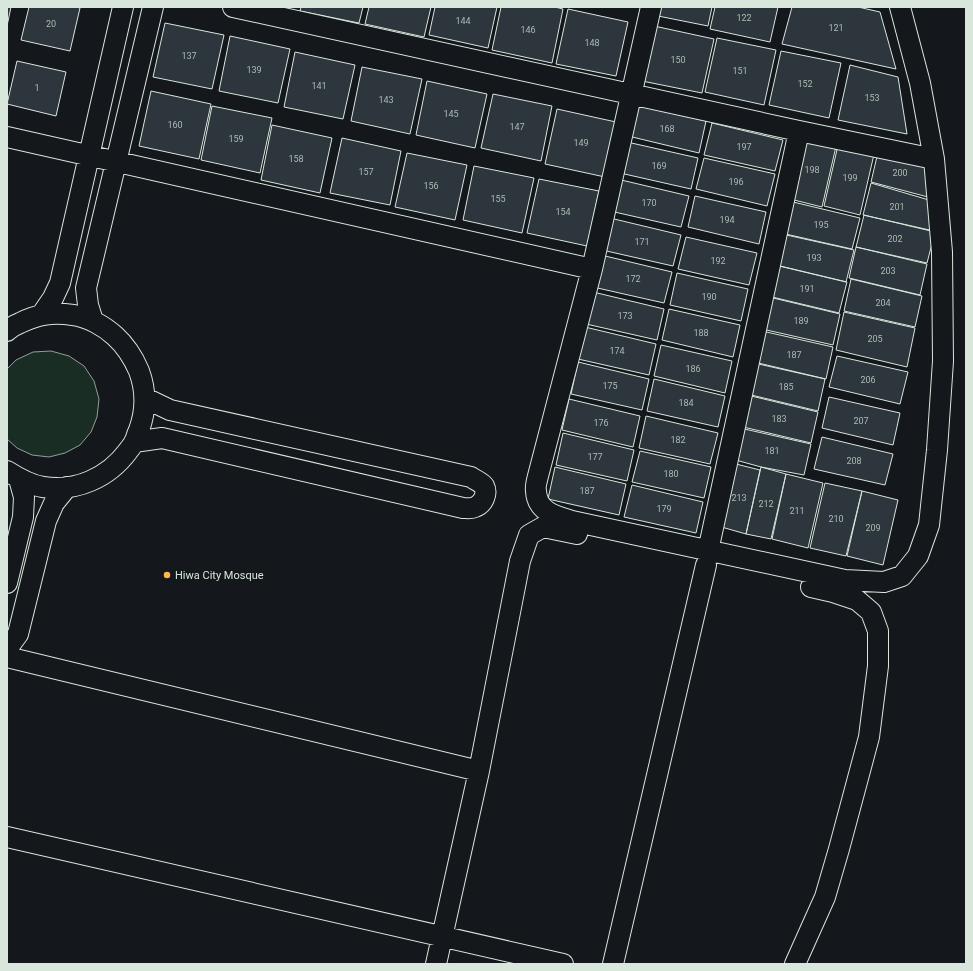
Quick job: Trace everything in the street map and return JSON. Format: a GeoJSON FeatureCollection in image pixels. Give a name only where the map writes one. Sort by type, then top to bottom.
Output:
{"type":"FeatureCollection","features":[{"type":"Feature","properties":{"kind":"street"},"geometry":{"type":"LineString","coordinates":[[42,314],[60,283],[123,7]]}},
{"type":"Feature","properties":{"kind":"street"},"geometry":{"type":"LineString","coordinates":[[93,321],[88,305],[86,288],[153,7]]}},
{"type":"Feature","properties":{"kind":"street"},"geometry":{"type":"LineString","coordinates":[[234,7],[934,159]]}},
{"type":"Feature","properties":{"kind":"street"},"geometry":{"type":"LineString","coordinates":[[651,7],[592,269],[535,491],[539,504],[552,514],[572,521],[833,592],[857,600],[872,612],[878,631],[878,666],[869,737],[825,897],[795,964]]}},
{"type":"Feature","properties":{"kind":"street"},"geometry":{"type":"LineString","coordinates":[[436,964],[479,771],[520,561],[529,535],[543,527],[707,558],[845,580],[884,582],[902,576],[918,556],[929,525],[937,450],[943,361],[942,252],[934,159],[920,82],[900,7]]}},
{"type":"Feature","properties":{"kind":"street"},"geometry":{"type":"LineString","coordinates":[[613,964],[707,558],[800,131]]}},
{"type":"Feature","properties":{"kind":"street"},"geometry":{"type":"LineString","coordinates":[[7,137],[592,269]]}},
{"type":"Feature","properties":{"kind":"street"},"geometry":{"type":"LineString","coordinates":[[7,330],[30,318],[42,314],[63,313],[83,316],[108,329],[123,343],[134,359],[142,378],[145,398],[142,421],[134,442],[122,459],[106,473],[87,483],[67,487],[42,487],[13,475]]}},
{"type":"Feature","properties":{"kind":"street"},"geometry":{"type":"LineString","coordinates":[[134,442],[162,438],[463,508],[470,509],[477,507],[485,496],[485,488],[480,482],[471,477],[170,410],[145,398]]}},
{"type":"Feature","properties":{"kind":"street"},"geometry":{"type":"LineString","coordinates":[[162,438],[156,432],[156,422],[162,413],[170,410]]}},
{"type":"Feature","properties":{"kind":"street"},"geometry":{"type":"LineString","coordinates":[[7,583],[23,517],[24,497],[13,475]]}},
{"type":"Feature","properties":{"kind":"street"},"geometry":{"type":"LineString","coordinates":[[7,649],[18,634],[46,521],[54,503],[67,487]]}},
{"type":"Feature","properties":{"kind":"street"},"geometry":{"type":"LineString","coordinates":[[7,657],[479,771]]}},
{"type":"Feature","properties":{"kind":"street"},"geometry":{"type":"LineString","coordinates":[[7,837],[563,964]]}},
{"type":"Feature","properties":{"kind":"green space"},"geometry":{"type":"Polygon","coordinates":[[[51,351],[69,356],[84,366],[94,381],[99,399],[97,417],[91,432],[80,445],[65,453],[49,457],[32,455],[17,448],[7,439],[7,369],[16,360],[33,352],[51,351]]]}},
{"type":"Feature","properties":{"kind":"building"},"geometry":{"type":"Polygon","coordinates":[[[7,7],[11,7],[7,26],[7,7]]]}},
{"type":"Feature","properties":{"kind":"building"},"geometry":{"type":"Polygon","coordinates":[[[29,7],[80,8],[70,51],[21,40],[29,7]]]}},
{"type":"Feature","properties":{"kind":"building"},"geometry":{"type":"Polygon","coordinates":[[[301,7],[363,7],[359,23],[300,11],[301,7]]]}},
{"type":"Feature","properties":{"kind":"building"},"geometry":{"type":"Polygon","coordinates":[[[369,7],[431,7],[424,37],[365,24],[369,7]]]}},
{"type":"Feature","properties":{"kind":"building"},"geometry":{"type":"Polygon","coordinates":[[[435,7],[497,7],[488,48],[429,35],[435,7]]]}},
{"type":"Feature","properties":{"kind":"building"},"geometry":{"type":"Polygon","coordinates":[[[501,7],[555,7],[563,9],[552,63],[492,50],[501,7]]]}},
{"type":"Feature","properties":{"kind":"building"},"geometry":{"type":"Polygon","coordinates":[[[650,7],[712,7],[708,26],[648,14],[650,7]]]}},
{"type":"Feature","properties":{"kind":"building"},"geometry":{"type":"Polygon","coordinates":[[[715,7],[778,7],[770,42],[710,29],[715,7]]]}},
{"type":"Feature","properties":{"kind":"building"},"geometry":{"type":"Polygon","coordinates":[[[792,7],[858,7],[880,12],[896,69],[782,44],[792,7]]]}},
{"type":"Feature","properties":{"kind":"building"},"geometry":{"type":"Polygon","coordinates":[[[568,9],[628,22],[616,76],[556,64],[568,9]]]}},
{"type":"Feature","properties":{"kind":"building"},"geometry":{"type":"Polygon","coordinates":[[[165,23],[224,35],[212,89],[153,77],[165,23]]]}},
{"type":"Feature","properties":{"kind":"building"},"geometry":{"type":"Polygon","coordinates":[[[654,26],[714,39],[702,93],[642,81],[654,26]]]}},
{"type":"Feature","properties":{"kind":"building"},"geometry":{"type":"Polygon","coordinates":[[[230,36],[290,49],[278,103],[219,91],[230,36]]]}},
{"type":"Feature","properties":{"kind":"building"},"geometry":{"type":"Polygon","coordinates":[[[717,38],[776,50],[764,105],[705,92],[717,38]]]}},
{"type":"Feature","properties":{"kind":"building"},"geometry":{"type":"Polygon","coordinates":[[[781,51],[841,63],[829,118],[769,105],[781,51]]]}},
{"type":"Feature","properties":{"kind":"building"},"geometry":{"type":"Polygon","coordinates":[[[295,52],[355,65],[343,119],[284,107],[295,52]]]}},
{"type":"Feature","properties":{"kind":"building"},"geometry":{"type":"Polygon","coordinates":[[[17,61],[66,72],[56,116],[7,104],[17,61]]]}},
{"type":"Feature","properties":{"kind":"building"},"geometry":{"type":"Polygon","coordinates":[[[850,65],[898,77],[907,134],[838,120],[850,65]]]}},
{"type":"Feature","properties":{"kind":"building"},"geometry":{"type":"Polygon","coordinates":[[[362,67],[422,79],[410,134],[351,121],[362,67]]]}},
{"type":"Feature","properties":{"kind":"building"},"geometry":{"type":"Polygon","coordinates":[[[427,81],[487,94],[475,148],[416,135],[427,81]]]}},
{"type":"Feature","properties":{"kind":"building"},"geometry":{"type":"Polygon","coordinates":[[[151,91],[211,104],[199,159],[139,146],[151,91]]]}},
{"type":"Feature","properties":{"kind":"building"},"geometry":{"type":"Polygon","coordinates":[[[493,94],[552,106],[541,161],[481,148],[493,94]]]}},
{"type":"Feature","properties":{"kind":"building"},"geometry":{"type":"Polygon","coordinates":[[[635,105],[706,121],[699,153],[628,136],[635,105]]]}},
{"type":"Feature","properties":{"kind":"building"},"geometry":{"type":"Polygon","coordinates":[[[212,106],[272,118],[260,173],[201,160],[212,106]]]}},
{"type":"Feature","properties":{"kind":"building"},"geometry":{"type":"Polygon","coordinates":[[[557,109],[616,122],[605,177],[545,164],[557,109]]]}},
{"type":"Feature","properties":{"kind":"building"},"geometry":{"type":"Polygon","coordinates":[[[712,123],[783,140],[775,171],[704,155],[712,123]]]}},
{"type":"Feature","properties":{"kind":"building"},"geometry":{"type":"Polygon","coordinates":[[[272,125],[332,138],[320,193],[261,180],[272,125]]]}},
{"type":"Feature","properties":{"kind":"building"},"geometry":{"type":"Polygon","coordinates":[[[801,134],[837,142],[822,207],[786,198],[801,134]]]}},
{"type":"Feature","properties":{"kind":"building"},"geometry":{"type":"Polygon","coordinates":[[[342,138],[401,151],[390,205],[330,193],[342,138]]]}},
{"type":"Feature","properties":{"kind":"building"},"geometry":{"type":"Polygon","coordinates":[[[839,141],[875,150],[860,215],[824,206],[839,141]]]}},
{"type":"Feature","properties":{"kind":"building"},"geometry":{"type":"Polygon","coordinates":[[[627,142],[698,158],[691,189],[620,173],[627,142]]]}},
{"type":"Feature","properties":{"kind":"building"},"geometry":{"type":"Polygon","coordinates":[[[878,152],[927,165],[928,197],[871,182],[878,152]]]}},
{"type":"Feature","properties":{"kind":"building"},"geometry":{"type":"Polygon","coordinates":[[[407,153],[467,165],[455,220],[395,207],[407,153]]]}},
{"type":"Feature","properties":{"kind":"building"},"geometry":{"type":"Polygon","coordinates":[[[704,158],[775,174],[767,206],[696,189],[704,158]]]}},
{"type":"Feature","properties":{"kind":"building"},"geometry":{"type":"Polygon","coordinates":[[[474,166],[534,178],[522,233],[463,220],[474,166]]]}},
{"type":"Feature","properties":{"kind":"building"},"geometry":{"type":"Polygon","coordinates":[[[539,179],[599,191],[587,246],[527,233],[539,179]]]}},
{"type":"Feature","properties":{"kind":"building"},"geometry":{"type":"Polygon","coordinates":[[[617,179],[689,196],[681,227],[610,211],[617,179]]]}},
{"type":"Feature","properties":{"kind":"building"},"geometry":{"type":"Polygon","coordinates":[[[871,183],[929,200],[934,231],[863,215],[871,183]]]}},
{"type":"Feature","properties":{"kind":"building"},"geometry":{"type":"Polygon","coordinates":[[[695,196],[766,212],[759,244],[688,227],[695,196]]]}},
{"type":"Feature","properties":{"kind":"building"},"geometry":{"type":"Polygon","coordinates":[[[789,201],[860,218],[852,249],[781,233],[789,201]]]}},
{"type":"Feature","properties":{"kind":"building"},"geometry":{"type":"Polygon","coordinates":[[[864,215],[935,232],[927,263],[856,247],[864,215]]]}},
{"type":"Feature","properties":{"kind":"building"},"geometry":{"type":"Polygon","coordinates":[[[610,218],[681,235],[673,266],[602,250],[610,218]]]}},
{"type":"Feature","properties":{"kind":"building"},"geometry":{"type":"Polygon","coordinates":[[[782,234],[854,250],[846,282],[775,265],[782,234]]]}},
{"type":"Feature","properties":{"kind":"building"},"geometry":{"type":"Polygon","coordinates":[[[686,237],[757,253],[749,285],[678,269],[686,237]]]}},
{"type":"Feature","properties":{"kind":"building"},"geometry":{"type":"Polygon","coordinates":[[[856,247],[927,264],[920,295],[849,278],[856,247]]]}},
{"type":"Feature","properties":{"kind":"building"},"geometry":{"type":"Polygon","coordinates":[[[601,255],[672,272],[664,303],[593,287],[601,255]]]}},
{"type":"Feature","properties":{"kind":"building"},"geometry":{"type":"Polygon","coordinates":[[[776,265],[847,282],[839,313],[768,296],[776,265]]]}},
{"type":"Feature","properties":{"kind":"building"},"geometry":{"type":"Polygon","coordinates":[[[677,273],[748,289],[741,321],[670,305],[677,273]]]}},
{"type":"Feature","properties":{"kind":"building"},"geometry":{"type":"Polygon","coordinates":[[[851,279],[922,296],[915,327],[844,311],[851,279]]]}},
{"type":"Feature","properties":{"kind":"building"},"geometry":{"type":"Polygon","coordinates":[[[593,292],[664,309],[657,340],[586,324],[593,292]]]}},
{"type":"Feature","properties":{"kind":"building"},"geometry":{"type":"Polygon","coordinates":[[[769,297],[840,314],[833,345],[762,329],[769,297]]]}},
{"type":"Feature","properties":{"kind":"building"},"geometry":{"type":"Polygon","coordinates":[[[669,309],[740,325],[733,357],[662,340],[669,309]]]}},
{"type":"Feature","properties":{"kind":"building"},"geometry":{"type":"Polygon","coordinates":[[[844,312],[915,328],[907,367],[836,350],[844,312]]]}},
{"type":"Feature","properties":{"kind":"building"},"geometry":{"type":"Polygon","coordinates":[[[585,327],[656,344],[649,375],[578,359],[585,327]]]}},
{"type":"Feature","properties":{"kind":"building"},"geometry":{"type":"Polygon","coordinates":[[[762,331],[833,347],[826,379],[754,362],[762,331]]]}},
{"type":"Feature","properties":{"kind":"building"},"geometry":{"type":"Polygon","coordinates":[[[661,345],[732,361],[725,393],[654,376],[661,345]]]}},
{"type":"Feature","properties":{"kind":"building"},"geometry":{"type":"Polygon","coordinates":[[[837,356],[908,372],[900,404],[829,387],[837,356]]]}},
{"type":"Feature","properties":{"kind":"building"},"geometry":{"type":"Polygon","coordinates":[[[578,362],[649,379],[642,410],[571,394],[578,362]]]}},
{"type":"Feature","properties":{"kind":"building"},"geometry":{"type":"Polygon","coordinates":[[[754,363],[825,379],[818,411],[747,394],[754,363]]]}},
{"type":"Feature","properties":{"kind":"building"},"geometry":{"type":"Polygon","coordinates":[[[654,379],[725,396],[718,427],[647,411],[654,379]]]}},
{"type":"Feature","properties":{"kind":"building"},"geometry":{"type":"Polygon","coordinates":[[[747,395],[818,412],[811,443],[739,426],[747,395]]]}},
{"type":"Feature","properties":{"kind":"building"},"geometry":{"type":"Polygon","coordinates":[[[829,397],[900,413],[893,445],[822,428],[829,397]]]}},
{"type":"Feature","properties":{"kind":"building"},"geometry":{"type":"Polygon","coordinates":[[[569,399],[640,416],[633,447],[562,430],[569,399]]]}},
{"type":"Feature","properties":{"kind":"building"},"geometry":{"type":"Polygon","coordinates":[[[646,416],[718,433],[710,464],[639,448],[646,416]]]}},
{"type":"Feature","properties":{"kind":"building"},"geometry":{"type":"Polygon","coordinates":[[[740,428],[811,444],[804,475],[761,467],[732,459],[740,428]]]}},
{"type":"Feature","properties":{"kind":"building"},"geometry":{"type":"Polygon","coordinates":[[[563,433],[634,450],[627,481],[556,465],[563,433]]]}},
{"type":"Feature","properties":{"kind":"building"},"geometry":{"type":"Polygon","coordinates":[[[822,437],[893,454],[885,485],[814,469],[822,437]]]}},
{"type":"Feature","properties":{"kind":"building"},"geometry":{"type":"Polygon","coordinates":[[[640,451],[711,467],[704,498],[632,482],[640,451]]]}},
{"type":"Feature","properties":{"kind":"building"},"geometry":{"type":"Polygon","coordinates":[[[732,463],[760,470],[746,534],[718,526],[732,463]]]}},
{"type":"Feature","properties":{"kind":"building"},"geometry":{"type":"Polygon","coordinates":[[[555,467],[626,484],[619,515],[548,499],[555,467]]]}},
{"type":"Feature","properties":{"kind":"building"},"geometry":{"type":"Polygon","coordinates":[[[761,467],[786,474],[771,539],[746,534],[761,467]]]}},
{"type":"Feature","properties":{"kind":"building"},"geometry":{"type":"Polygon","coordinates":[[[786,474],[823,483],[808,548],[772,539],[786,474]]]}},
{"type":"Feature","properties":{"kind":"building"},"geometry":{"type":"Polygon","coordinates":[[[825,483],[862,491],[846,556],[810,548],[825,483]]]}},
{"type":"Feature","properties":{"kind":"building"},"geometry":{"type":"Polygon","coordinates":[[[632,485],[703,502],[696,533],[624,517],[632,485]]]}},
{"type":"Feature","properties":{"kind":"building"},"geometry":{"type":"Polygon","coordinates":[[[862,491],[898,500],[883,565],[847,556],[862,491]]]}},
{"type":"Feature","properties":{"kind":"place","name":"Hiwa City Mosque"},"geometry":{"type":"Point","coordinates":[167,575]}}]}
